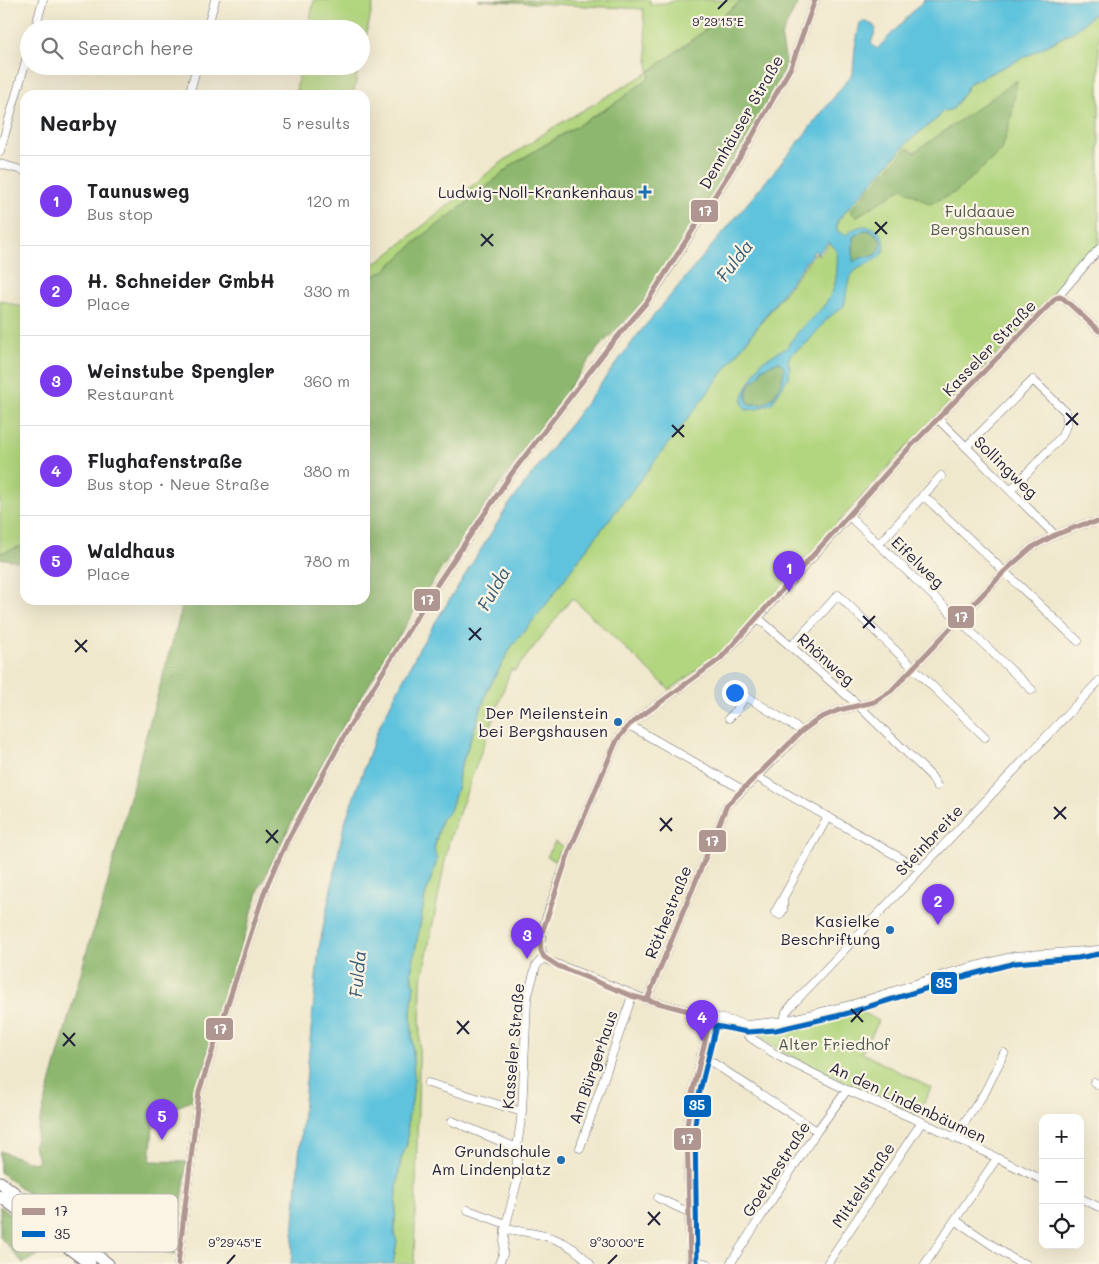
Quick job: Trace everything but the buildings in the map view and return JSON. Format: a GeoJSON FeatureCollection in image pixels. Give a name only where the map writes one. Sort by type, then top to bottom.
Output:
{"type":"FeatureCollection","features":[{"type":"Feature","properties":{"kind":"highway"},"geometry":{"type":"LineString","coordinates":[[0,1182],[13,1194]]}},
{"type":"Feature","properties":{"kind":"highway"},"geometry":{"type":"LineString","coordinates":[[0,1196],[12,1203]]}},
{"type":"Feature","properties":{"kind":"highway"},"geometry":{"type":"LineString","coordinates":[[76,1252],[90,1264]]}},
{"type":"Feature","properties":{"kind":"highway"},"geometry":{"type":"LineString","coordinates":[[89,1252],[108,1264]]}},
{"type":"Feature","properties":{"kind":"street"},"geometry":{"type":"LineString","coordinates":[[37,20],[43,0]]}},
{"type":"Feature","properties":{"kind":"street"},"geometry":{"type":"LineString","coordinates":[[209,20],[215,0]]}},
{"type":"Feature","properties":{"kind":"street","name":"Dennhäuser Straße"},"geometry":{"type":"LineString","coordinates":[[178,1264],[200,1092],[265,890],[287,841],[349,727],[434,589],[512,473],[607,349],[647,302],[749,142],[791,67],[815,0]]}},
{"type":"Feature","properties":{"kind":"street"},"geometry":{"type":"LineString","coordinates":[[0,152],[22,75]]}},
{"type":"Feature","properties":{"kind":"street"},"geometry":{"type":"LineString","coordinates":[[190,90],[195,75]]}},
{"type":"Feature","properties":{"kind":"street"},"geometry":{"type":"LineString","coordinates":[[0,164],[20,170]]}},
{"type":"Feature","properties":{"kind":"street","name":"Kasseler Straße"},"geometry":{"type":"LineString","coordinates":[[503,1254],[506,1226],[517,1182],[517,1148],[522,1112],[528,999],[536,966],[544,957],[541,951],[540,939],[569,852],[617,740],[629,725],[713,665],[850,516],[870,490],[1056,298],[1060,297],[1061,293],[1099,249]]}},
{"type":"Feature","properties":{"kind":"street"},"geometry":{"type":"LineString","coordinates":[[1060,297],[1099,331]]}},
{"type":"Feature","properties":{"kind":"street"},"geometry":{"type":"LineString","coordinates":[[966,448],[1033,380],[1066,412],[1068,423],[1062,436],[1011,490]]}},
{"type":"Feature","properties":{"kind":"street","name":"Sollingweg"},"geometry":{"type":"LineString","coordinates":[[938,419],[1055,534]]}},
{"type":"Feature","properties":{"kind":"street"},"geometry":{"type":"LineString","coordinates":[[879,544],[941,476]]}},
{"type":"Feature","properties":{"kind":"street"},"geometry":{"type":"LineString","coordinates":[[923,495],[1078,641]]}},
{"type":"Feature","properties":{"kind":"street","name":"Eifelweg"},"geometry":{"type":"LineString","coordinates":[[850,516],[1032,690]]}},
{"type":"Feature","properties":{"kind":"street","name":"Röthestraße"},"geometry":{"type":"LineString","coordinates":[[647,1000],[727,805],[757,778],[802,731],[820,718],[839,710],[874,702],[891,691],[1005,571],[1031,548],[1055,534],[1084,524],[1099,522]]}},
{"type":"Feature","properties":{"kind":"street"},"geometry":{"type":"LineString","coordinates":[[791,647],[838,595],[986,737]]}},
{"type":"Feature","properties":{"kind":"street","name":"Rhönweg"},"geometry":{"type":"LineString","coordinates":[[758,618],[859,706],[932,776],[937,786]]}},
{"type":"Feature","properties":{"kind":"street","name":"Steinbreite"},"geometry":{"type":"LineString","coordinates":[[784,1021],[786,1012],[792,1005],[1099,681]]}},
{"type":"Feature","properties":{"kind":"street"},"geometry":{"type":"LineString","coordinates":[[729,718],[746,697],[802,731]]}},
{"type":"Feature","properties":{"kind":"street"},"geometry":{"type":"LineString","coordinates":[[629,725],[743,790]]}},
{"type":"Feature","properties":{"kind":"street"},"geometry":{"type":"LineString","coordinates":[[757,778],[920,869]]}},
{"type":"Feature","properties":{"kind":"street"},"geometry":{"type":"LineString","coordinates":[[782,898],[827,818]]}},
{"type":"Feature","properties":{"kind":"street"},"geometry":{"type":"LineString","coordinates":[[1088,950],[1099,946]]}},
{"type":"Feature","properties":{"kind":"street"},"geometry":{"type":"LineString","coordinates":[[544,957],[558,966],[632,996],[746,1025],[784,1021],[862,1002],[949,973],[1014,956],[1099,950]]}},
{"type":"Feature","properties":{"kind":"street","name":"Am Bürgerhaus"},"geometry":{"type":"LineString","coordinates":[[580,1148],[632,996]]}},
{"type":"Feature","properties":{"kind":"street"},"geometry":{"type":"LineString","coordinates":[[708,1264],[690,1262],[687,1126],[691,1098],[711,1017]]}},
{"type":"Feature","properties":{"kind":"street","name":"An den Lindenbäumen"},"geometry":{"type":"LineString","coordinates":[[746,1025],[747,1034],[757,1043],[778,1056],[847,1090],[922,1122],[1039,1178]]}},
{"type":"Feature","properties":{"kind":"street"},"geometry":{"type":"LineString","coordinates":[[954,1138],[985,1092],[1004,1053]]}},
{"type":"Feature","properties":{"kind":"street"},"geometry":{"type":"LineString","coordinates":[[701,1055],[817,1131]]}},
{"type":"Feature","properties":{"kind":"street"},"geometry":{"type":"LineString","coordinates":[[428,1083],[522,1112]]}},
{"type":"Feature","properties":{"kind":"street","name":"Goethestraße"},"geometry":{"type":"LineString","coordinates":[[730,1264],[817,1131],[847,1090]]}},
{"type":"Feature","properties":{"kind":"street"},"geometry":{"type":"LineString","coordinates":[[452,1121],[517,1148]]}},
{"type":"Feature","properties":{"kind":"street","name":"Mittelstraße"},"geometry":{"type":"LineString","coordinates":[[827,1264],[922,1122]]}},
{"type":"Feature","properties":{"kind":"street"},"geometry":{"type":"LineString","coordinates":[[925,1264],[997,1158]]}},
{"type":"Feature","properties":{"kind":"street"},"geometry":{"type":"LineString","coordinates":[[658,1198],[688,1212]]}},
{"type":"Feature","properties":{"kind":"street"},"geometry":{"type":"LineString","coordinates":[[1084,1200],[1099,1207]]}},
{"type":"Feature","properties":{"kind":"street"},"geometry":{"type":"LineString","coordinates":[[468,1210],[506,1226],[556,1238],[585,1262]]}},
{"type":"Feature","properties":{"kind":"street"},"geometry":{"type":"LineString","coordinates":[[955,1220],[1016,1263],[1026,1264]]}},
{"type":"Feature","properties":{"kind":"street"},"geometry":{"type":"LineString","coordinates":[[499,1264],[503,1254]]}},
{"type":"Feature","properties":{"kind":"street"},"geometry":{"type":"LineString","coordinates":[[503,1254],[508,1264]]}},
{"type":"Feature","properties":{"kind":"green space"},"geometry":{"type":"Polygon","coordinates":[[[314,0],[374,0],[370,20],[310,20],[314,0]]]}},
{"type":"Feature","properties":{"kind":"green space"},"geometry":{"type":"Polygon","coordinates":[[[478,0],[650,0],[650,4],[669,3],[674,0],[742,0],[649,72],[643,9],[478,0]]]}},
{"type":"Feature","properties":{"kind":"green space"},"geometry":{"type":"Polygon","coordinates":[[[742,0],[799,0],[781,36],[786,63],[784,71],[747,141],[645,301],[598,348],[433,581],[339,733],[296,813],[259,889],[194,1100],[154,1116],[150,1161],[187,1162],[178,1231],[178,1194],[29,1194],[0,1172],[0,1151],[33,1163],[39,1161],[34,1147],[38,1128],[90,940],[100,913],[145,739],[182,608],[172,605],[370,605],[370,278],[384,271],[419,239],[476,196],[513,164],[617,102],[650,77],[649,72],[742,0]]]}},
{"type":"Feature","properties":{"kind":"green space","name":"Fuldaaue Bergshausen"},"geometry":{"type":"Polygon","coordinates":[[[1099,9],[1099,244],[1058,292],[898,456],[723,651],[670,690],[572,598],[515,671],[511,669],[449,841],[421,985],[414,1264],[393,1264],[397,1241],[394,1234],[398,1178],[401,1159],[407,1144],[408,1118],[414,1078],[411,1013],[414,985],[411,973],[425,897],[437,860],[434,850],[441,820],[450,810],[458,785],[459,772],[488,689],[512,646],[545,606],[581,556],[815,253],[820,255],[827,247],[835,234],[838,220],[909,141],[940,116],[941,112],[953,109],[970,83],[1076,30],[1099,9]]]}},
{"type":"Feature","properties":{"kind":"green space"},"geometry":{"type":"Polygon","coordinates":[[[649,72],[650,77],[617,102],[513,164],[476,196],[419,239],[384,271],[370,278],[370,266],[381,260],[499,164],[554,127],[649,72]]]}},
{"type":"Feature","properties":{"kind":"green space"},"geometry":{"type":"Polygon","coordinates":[[[299,75],[357,75],[354,90],[296,90],[299,75]]]}},
{"type":"Feature","properties":{"kind":"green space"},"geometry":{"type":"Polygon","coordinates":[[[1017,80],[1011,119],[1002,150],[956,192],[930,204],[902,188],[856,217],[850,211],[907,148],[915,152],[1017,80]]]}},
{"type":"Feature","properties":{"kind":"green space"},"geometry":{"type":"Polygon","coordinates":[[[864,230],[873,232],[879,238],[881,242],[880,250],[872,257],[854,262],[853,237],[864,230]]]}},
{"type":"Feature","properties":{"kind":"green space"},"geometry":{"type":"Polygon","coordinates":[[[0,300],[20,306],[20,548],[0,553],[0,300]]]}},
{"type":"Feature","properties":{"kind":"green space"},"geometry":{"type":"Polygon","coordinates":[[[778,361],[785,366],[781,383],[775,394],[762,404],[749,404],[747,391],[751,383],[760,375],[762,369],[778,361]]]}},
{"type":"Feature","properties":{"kind":"green space"},"geometry":{"type":"Polygon","coordinates":[[[20,547],[20,562],[0,558],[0,553],[20,547]]]}},
{"type":"Feature","properties":{"kind":"green space"},"geometry":{"type":"Polygon","coordinates":[[[555,842],[567,849],[565,853],[560,850],[555,861],[547,857],[555,842]]]}},
{"type":"Feature","properties":{"kind":"green space","name":"Alter Friedhof"},"geometry":{"type":"Polygon","coordinates":[[[853,1007],[879,1021],[862,1053],[931,1088],[917,1115],[862,1091],[783,1052],[764,1040],[754,1029],[796,1024],[853,1007]]]}},
{"type":"Feature","properties":{"kind":"green space"},"geometry":{"type":"Polygon","coordinates":[[[0,1206],[12,1216],[12,1251],[0,1237],[0,1206]]]}},
{"type":"Feature","properties":{"kind":"green space"},"geometry":{"type":"Polygon","coordinates":[[[13,1252],[44,1252],[23,1263],[13,1252]]]}},
{"type":"Feature","properties":{"kind":"water","name":"Fulda"},"geometry":{"type":"Polygon","coordinates":[[[924,0],[1099,0],[1099,9],[1076,30],[970,83],[953,109],[941,112],[940,116],[909,141],[838,220],[836,226],[840,233],[846,235],[860,227],[866,226],[875,229],[882,236],[885,244],[884,250],[876,259],[853,273],[848,285],[844,306],[828,318],[807,343],[790,355],[788,361],[790,368],[789,376],[772,403],[757,409],[746,410],[742,403],[744,393],[761,362],[786,349],[802,328],[819,312],[832,293],[836,281],[837,255],[836,249],[828,242],[820,252],[817,253],[815,250],[703,399],[581,556],[545,606],[512,646],[488,689],[459,772],[458,785],[450,811],[441,820],[434,849],[437,860],[425,897],[411,973],[414,985],[411,1013],[414,1078],[408,1118],[407,1144],[401,1159],[398,1178],[394,1234],[397,1241],[393,1264],[291,1264],[300,1143],[319,948],[344,825],[378,729],[420,647],[508,506],[640,332],[797,144],[853,73],[860,23],[864,21],[873,25],[876,29],[871,43],[877,49],[924,0]],[[864,230],[853,237],[854,262],[862,257],[876,255],[881,248],[880,239],[876,234],[872,231],[864,230]],[[778,361],[762,369],[760,375],[751,383],[747,391],[749,404],[762,404],[775,394],[781,383],[784,371],[784,366],[778,361]]]}},
{"type":"Feature","properties":{"kind":"transit line","name":"17"},"geometry":{"type":"LineString","coordinates":[[178,1264],[199,1092],[265,890],[287,841],[349,727],[434,589],[512,473],[607,349],[647,302],[749,142],[791,67],[815,0]]}},
{"type":"Feature","properties":{"kind":"transit line","name":"17"},"geometry":{"type":"LineString","coordinates":[[711,1017],[632,996],[558,966],[544,957],[541,951],[540,939],[569,852],[617,740],[629,725],[720,659],[909,448],[1056,298],[1064,299],[1099,331]]}},
{"type":"Feature","properties":{"kind":"transit line","name":"17"},"geometry":{"type":"LineString","coordinates":[[647,1000],[727,805],[802,731],[820,718],[839,710],[874,702],[891,691],[1005,571],[1031,548],[1055,535],[1084,524],[1099,522]]}},
{"type":"Feature","properties":{"kind":"transit line","name":"35"},"geometry":{"type":"LineString","coordinates":[[697,1264],[695,1126],[698,1099],[716,1026],[747,1032],[776,1030],[845,1014],[966,976],[1015,963],[1078,958],[1099,954]]}},
{"type":"Feature","properties":{"kind":"transit line","name":"17"},"geometry":{"type":"LineString","coordinates":[[690,1264],[687,1126],[691,1098],[711,1017]]}},
{"type":"Feature","properties":{"kind":"place","name":"Ludwig-Noll-Krankenhaus"},"geometry":{"type":"Point","coordinates":[645,192]}},
{"type":"Feature","properties":{"kind":"place","name":"Taunusweg"},"geometry":{"type":"Point","coordinates":[789,592]}},
{"type":"Feature","properties":{"kind":"place","name":"Der Meilenstein bei Bergshausen"},"geometry":{"type":"Point","coordinates":[618,722]}},
{"type":"Feature","properties":{"kind":"place","name":"H. Schneider GmbH"},"geometry":{"type":"Point","coordinates":[938,925]}},
{"type":"Feature","properties":{"kind":"place","name":"Kasielke Beschriftung"},"geometry":{"type":"Point","coordinates":[890,930]}},
{"type":"Feature","properties":{"kind":"place","name":"Weinstube Spengler"},"geometry":{"type":"Point","coordinates":[527,959]}},
{"type":"Feature","properties":{"kind":"place","name":"Flughafenstraße"},"geometry":{"type":"Point","coordinates":[702,1041]}},
{"type":"Feature","properties":{"kind":"place","name":"Waldhaus"},"geometry":{"type":"Point","coordinates":[162,1140]}},
{"type":"Feature","properties":{"kind":"place","name":"Grundschule Am Lindenplatz"},"geometry":{"type":"Point","coordinates":[561,1160]}}]}
